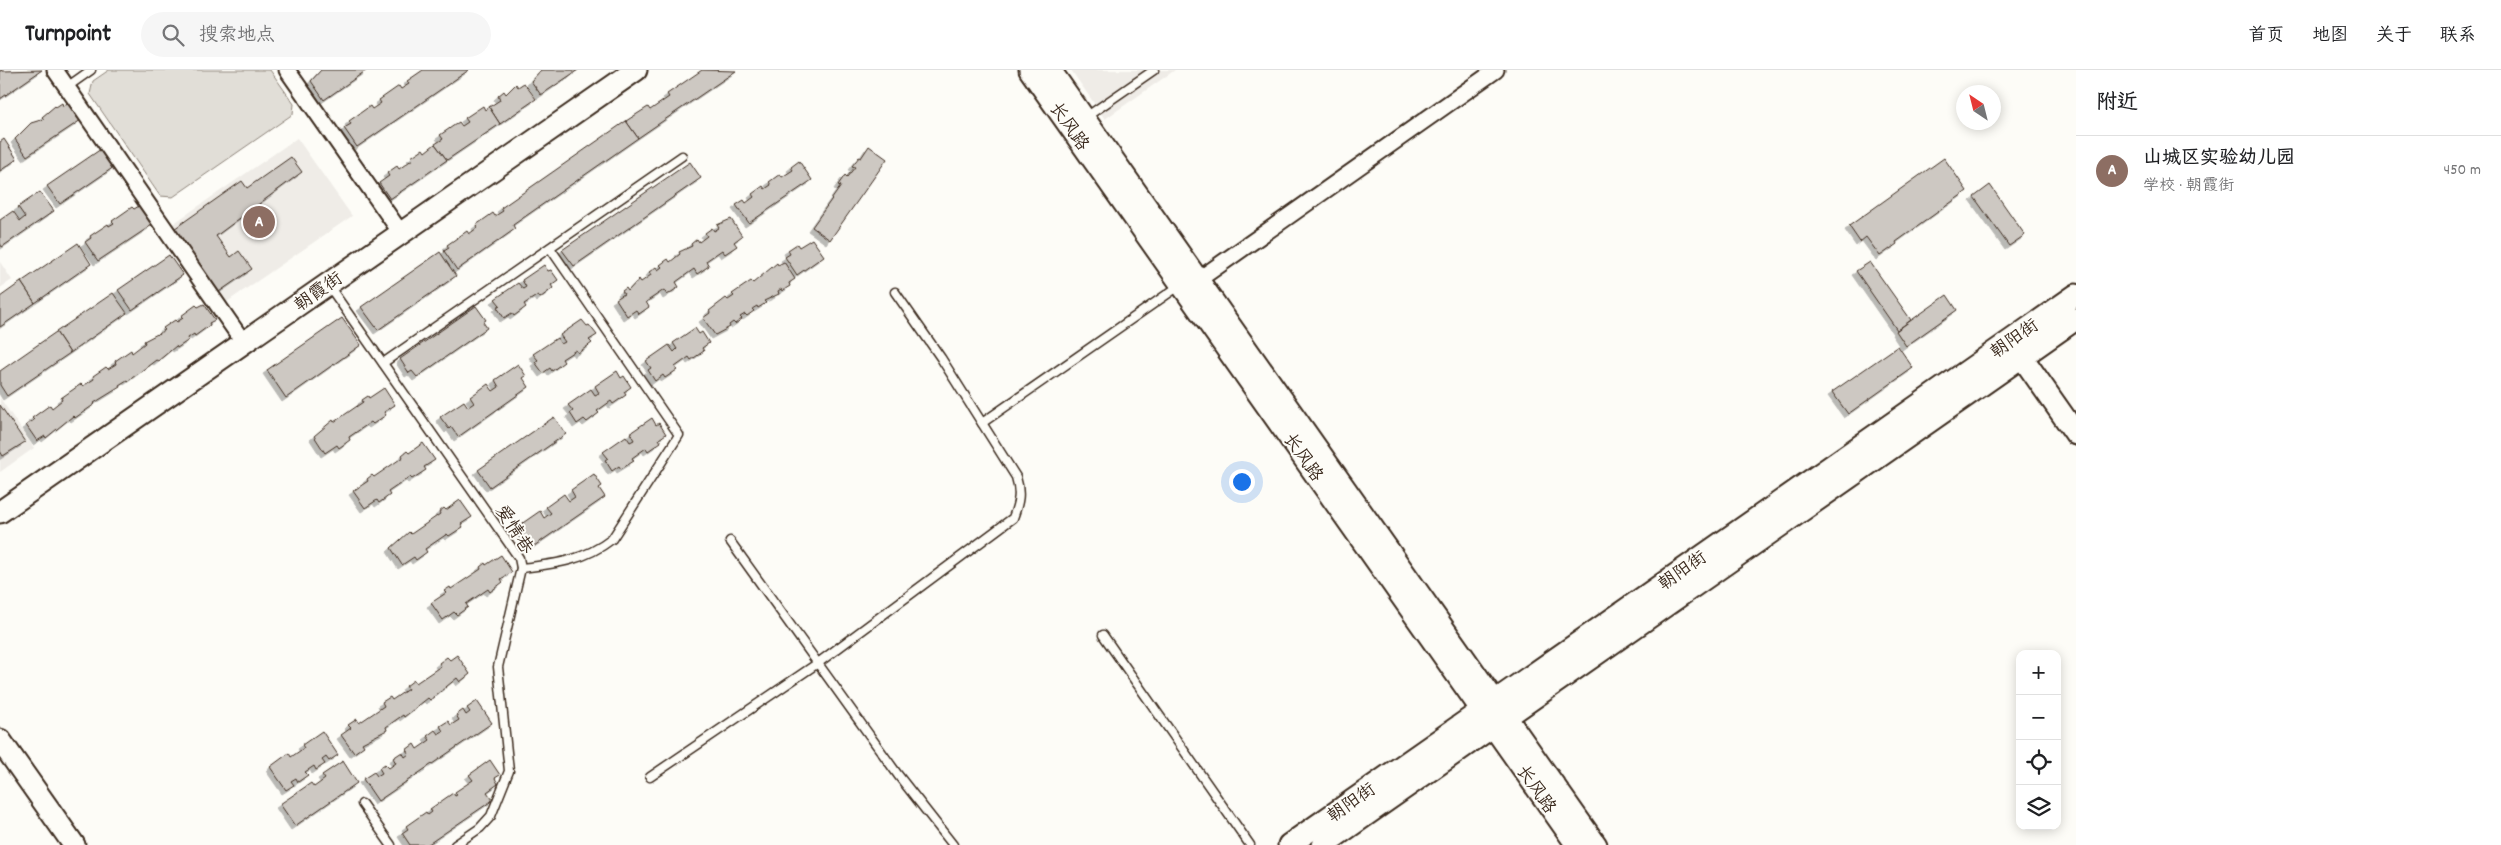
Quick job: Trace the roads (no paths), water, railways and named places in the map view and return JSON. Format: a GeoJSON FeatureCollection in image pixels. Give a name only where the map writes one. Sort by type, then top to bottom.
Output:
{"type":"FeatureCollection","features":[{"type":"Feature","properties":{"kind":"main road","name":"朝霞街"},"geometry":{"type":"LineString","coordinates":[[0,512],[636,70]]}},
{"type":"Feature","properties":{"kind":"main road","name":"长风路"},"geometry":{"type":"LineString","coordinates":[[1030,70],[1190,282],[1494,714],[1596,845]]}},
{"type":"Feature","properties":{"kind":"main road","name":"长风路"},"geometry":{"type":"LineString","coordinates":[[1050,70],[1084,118],[1190,282]]}},
{"type":"Feature","properties":{"kind":"main road","name":"朝阳街"},"geometry":{"type":"LineString","coordinates":[[1323,845],[1494,714],[2076,295]]}},
{"type":"Feature","properties":{"kind":"main road","name":"朝阳街"},"geometry":{"type":"LineString","coordinates":[[1289,845],[1494,714],[2076,319]]}},
{"type":"Feature","properties":{"kind":"main road"},"geometry":{"type":"LineString","coordinates":[[2022,357],[2076,434]]}},
{"type":"Feature","properties":{"kind":"main road","name":"长风路"},"geometry":{"type":"LineString","coordinates":[[1494,714],[1577,845]]}},
{"type":"Feature","properties":{"kind":"main road"},"geometry":{"type":"LineString","coordinates":[[0,740],[74,845]]}},
{"type":"Feature","properties":{"kind":"street"},"geometry":{"type":"LineString","coordinates":[[55,70],[244,343]]}},
{"type":"Feature","properties":{"kind":"street"},"geometry":{"type":"LineString","coordinates":[[287,70],[401,234]]}},
{"type":"Feature","properties":{"kind":"street"},"geometry":{"type":"LineString","coordinates":[[1190,282],[1496,70]]}},
{"type":"Feature","properties":{"kind":"lane"},"geometry":{"type":"LineString","coordinates":[[67,87],[91,70]]}},
{"type":"Feature","properties":{"kind":"lane"},"geometry":{"type":"LineString","coordinates":[[1084,118],[1154,70]]}},
{"type":"Feature","properties":{"kind":"lane"},"geometry":{"type":"LineString","coordinates":[[383,363],[682,156]]}},
{"type":"Feature","properties":{"kind":"lane"},"geometry":{"type":"LineString","coordinates":[[521,568],[566,563],[603,546],[612,539],[679,435],[550,248]]}},
{"type":"Feature","properties":{"kind":"lane"},"geometry":{"type":"LineString","coordinates":[[982,423],[1190,282]]}},
{"type":"Feature","properties":{"kind":"lane","name":"爱情巷"},"geometry":{"type":"LineString","coordinates":[[328,284],[519,558],[521,568],[498,668],[509,771],[491,816],[480,828],[455,845]]}},
{"type":"Feature","properties":{"kind":"lane"},"geometry":{"type":"LineString","coordinates":[[650,777],[818,663],[1014,518],[1020,501],[1020,489],[1016,477],[895,292]]}},
{"type":"Feature","properties":{"kind":"lane"},"geometry":{"type":"LineString","coordinates":[[730,541],[953,845]]}},
{"type":"Feature","properties":{"kind":"lane"},"geometry":{"type":"LineString","coordinates":[[1103,635],[1250,845]]}},
{"type":"Feature","properties":{"kind":"lane"},"geometry":{"type":"LineString","coordinates":[[362,804],[390,845]]}},
{"type":"Feature","properties":{"kind":"place","name":"山城区实验幼儿园"},"geometry":{"type":"Point","coordinates":[259,222]}}]}
